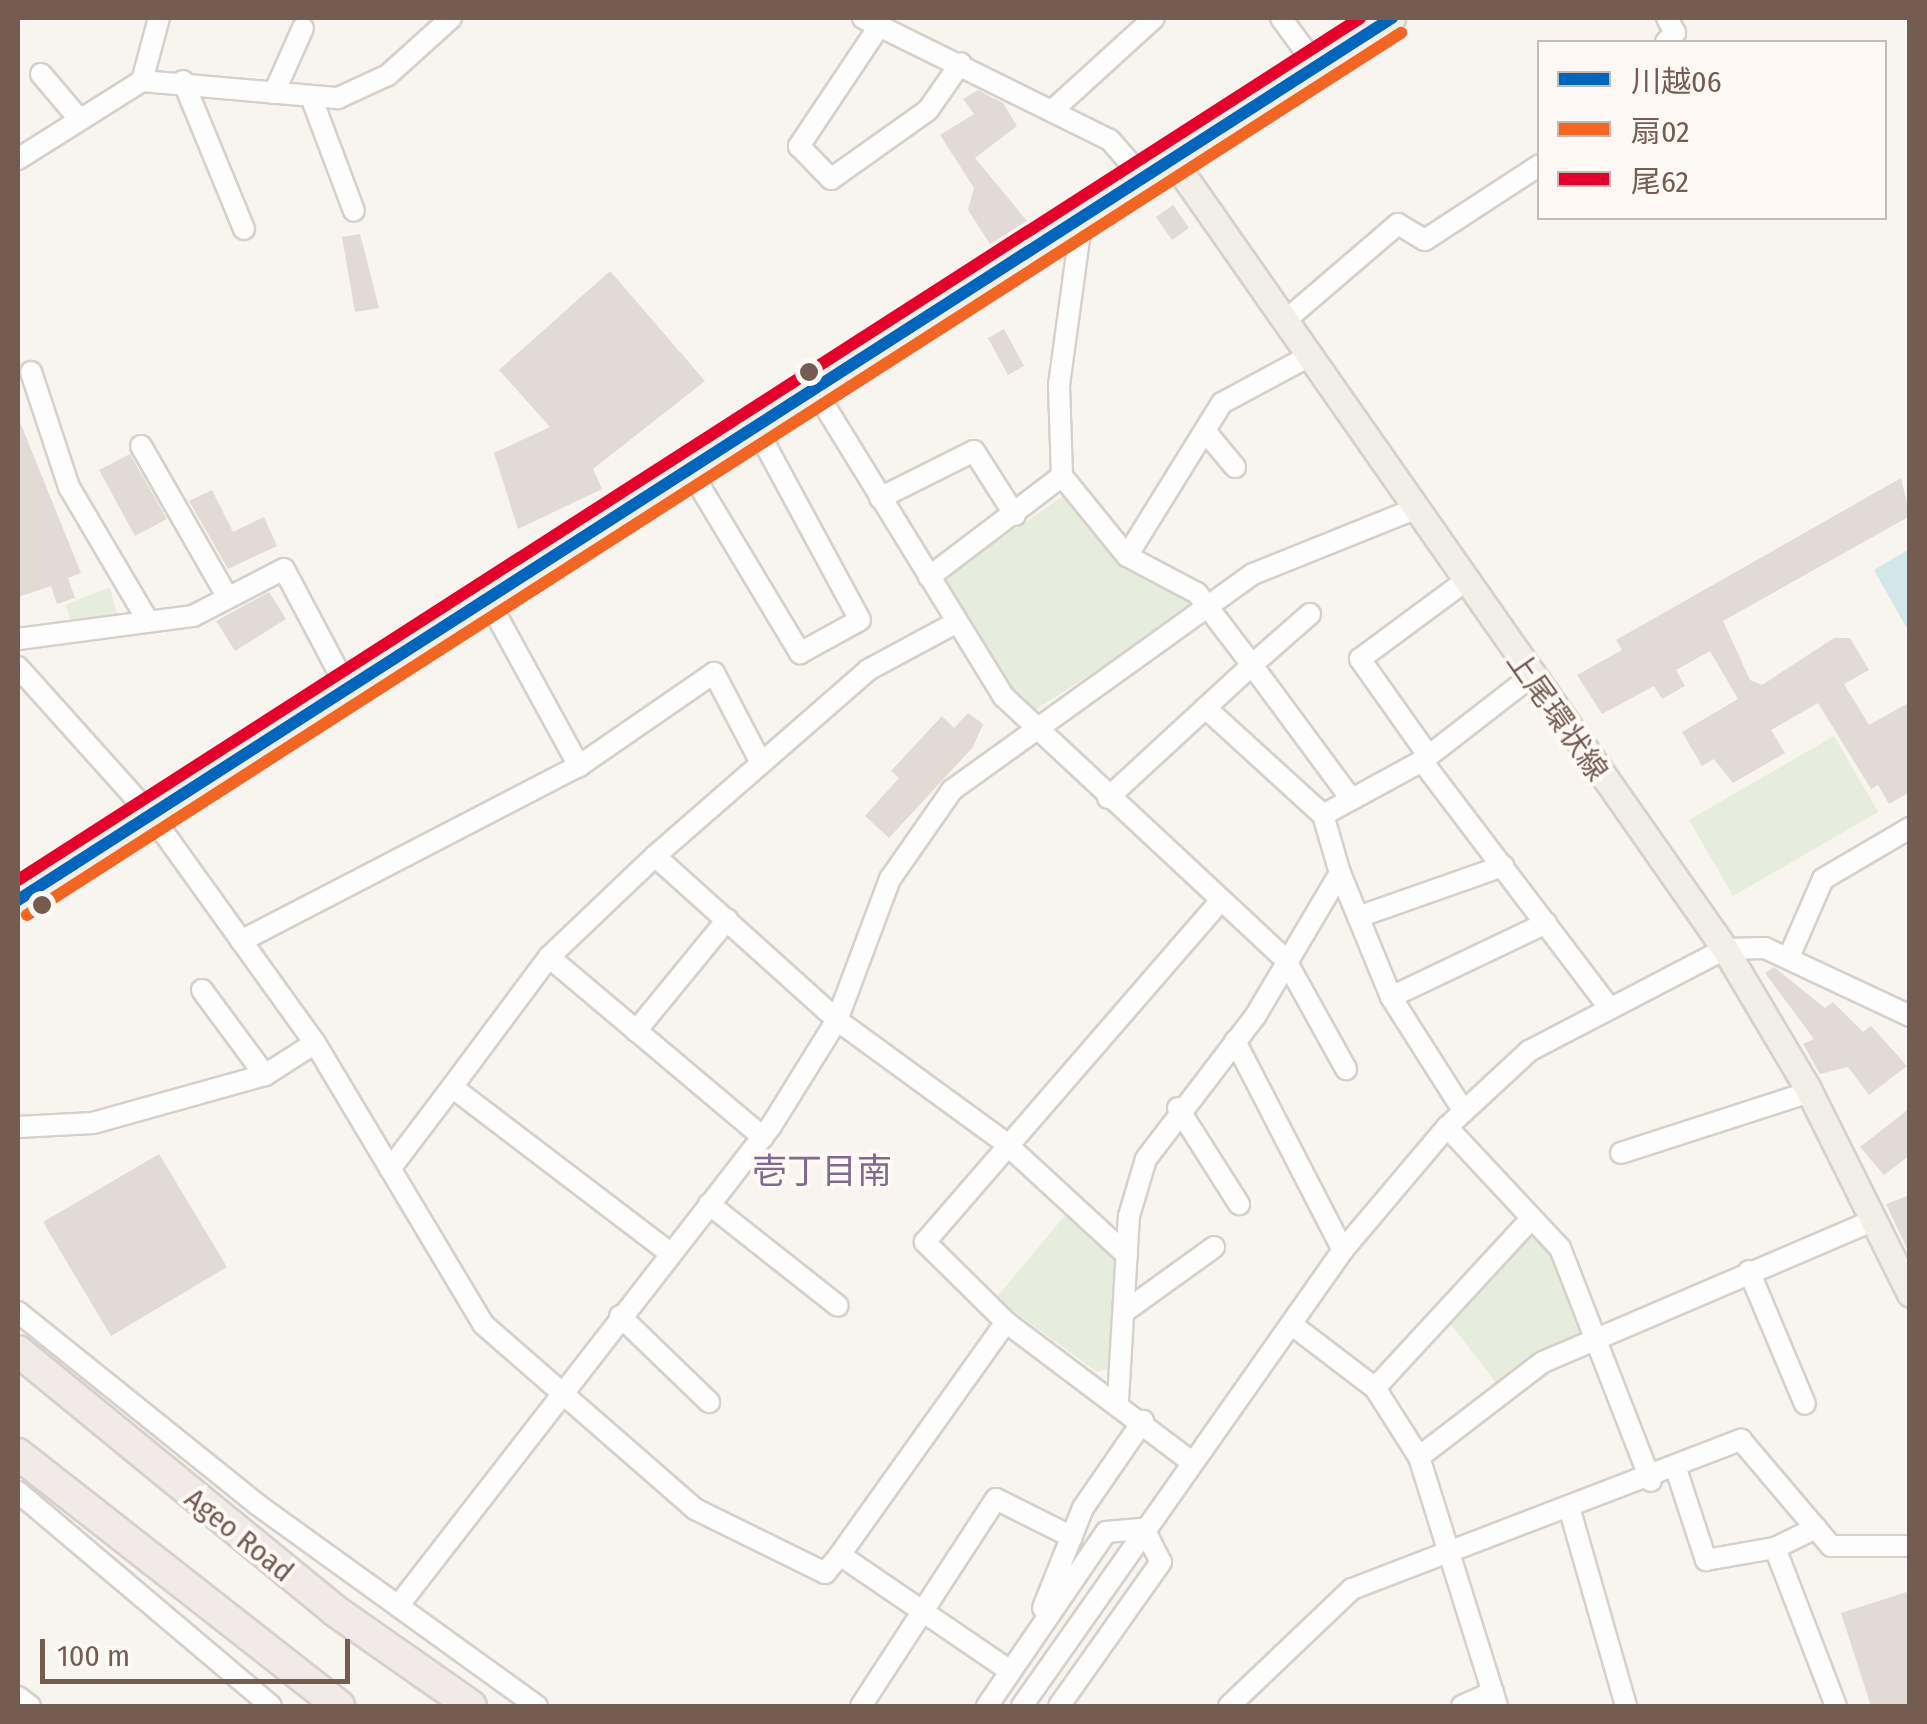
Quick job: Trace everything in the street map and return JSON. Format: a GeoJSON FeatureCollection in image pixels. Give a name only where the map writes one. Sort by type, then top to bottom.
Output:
{"type":"FeatureCollection","features":[{"type":"Feature","properties":{"kind":"highway","name":"Ageo Road"},"geometry":{"type":"LineString","coordinates":[[18,1351],[334,1610],[471,1706]]}},
{"type":"Feature","properties":{"kind":"highway"},"geometry":{"type":"LineString","coordinates":[[18,1454],[339,1706]]}},
{"type":"Feature","properties":{"kind":"main road"},"geometry":{"type":"LineString","coordinates":[[18,900],[1390,18]]}},
{"type":"Feature","properties":{"kind":"main road","name":"上尾環状線"},"geometry":{"type":"LineString","coordinates":[[1172,159],[1311,354],[1410,511],[1725,949],[1810,1092],[1910,1294]]}},
{"type":"Feature","properties":{"kind":"street"},"geometry":{"type":"LineString","coordinates":[[142,80],[160,18]]}},
{"type":"Feature","properties":{"kind":"street"},"geometry":{"type":"LineString","coordinates":[[1054,109],[1154,18]]}},
{"type":"Feature","properties":{"kind":"street"},"geometry":{"type":"LineString","coordinates":[[1280,18],[1316,67]]}},
{"type":"Feature","properties":{"kind":"street"},"geometry":{"type":"LineString","coordinates":[[1666,18],[1675,33],[1668,40]]}},
{"type":"Feature","properties":{"kind":"street"},"geometry":{"type":"LineString","coordinates":[[18,158],[142,80],[274,93],[313,102],[388,76],[447,19]]}},
{"type":"Feature","properties":{"kind":"street"},"geometry":{"type":"LineString","coordinates":[[961,63],[928,110],[831,178],[799,146],[872,21],[961,63],[1054,109],[1110,140],[1143,178]]}},
{"type":"Feature","properties":{"kind":"street"},"geometry":{"type":"LineString","coordinates":[[274,93],[303,28]]}},
{"type":"Feature","properties":{"kind":"street"},"geometry":{"type":"LineString","coordinates":[[41,74],[80,120]]}},
{"type":"Feature","properties":{"kind":"street"},"geometry":{"type":"LineString","coordinates":[[183,82],[244,229]]}},
{"type":"Feature","properties":{"kind":"street"},"geometry":{"type":"LineString","coordinates":[[313,102],[354,211]]}},
{"type":"Feature","properties":{"kind":"street"},"geometry":{"type":"LineString","coordinates":[[1287,320],[1398,224],[1425,240],[1537,167]]}},
{"type":"Feature","properties":{"kind":"street"},"geometry":{"type":"LineString","coordinates":[[1082,218],[1059,384],[1062,476],[1127,556],[1205,603],[1352,799]]}},
{"type":"Feature","properties":{"kind":"street"},"geometry":{"type":"LineString","coordinates":[[1127,556],[1222,404],[1311,354]]}},
{"type":"Feature","properties":{"kind":"street"},"geometry":{"type":"LineString","coordinates":[[30,372],[69,487],[148,621]]}},
{"type":"Feature","properties":{"kind":"street"},"geometry":{"type":"LineString","coordinates":[[815,390],[957,622],[1037,732],[1285,959],[1346,1069]]}},
{"type":"Feature","properties":{"kind":"street"},"geometry":{"type":"LineString","coordinates":[[690,470],[800,653],[860,620],[756,428]]}},
{"type":"Feature","properties":{"kind":"street"},"geometry":{"type":"LineString","coordinates":[[1205,431],[1235,467]]}},
{"type":"Feature","properties":{"kind":"street"},"geometry":{"type":"LineString","coordinates":[[142,446],[228,598]]}},
{"type":"Feature","properties":{"kind":"street"},"geometry":{"type":"LineString","coordinates":[[880,498],[974,451],[1014,515]]}},
{"type":"Feature","properties":{"kind":"street"},"geometry":{"type":"LineString","coordinates":[[929,577],[1062,476]]}},
{"type":"Feature","properties":{"kind":"street"},"geometry":{"type":"LineString","coordinates":[[398,1606],[763,1137],[837,1020],[868,923],[919,836],[952,790],[1037,732],[1205,603],[1410,511]]}},
{"type":"Feature","properties":{"kind":"street"},"geometry":{"type":"LineString","coordinates":[[18,639],[193,616],[284,569],[348,690]]}},
{"type":"Feature","properties":{"kind":"street"},"geometry":{"type":"LineString","coordinates":[[1464,582],[1360,659],[1425,758],[1606,1003]]}},
{"type":"Feature","properties":{"kind":"street"},"geometry":{"type":"LineString","coordinates":[[487,598],[579,766]]}},
{"type":"Feature","properties":{"kind":"street"},"geometry":{"type":"LineString","coordinates":[[1108,798],[1310,614]]}},
{"type":"Feature","properties":{"kind":"street"},"geometry":{"type":"LineString","coordinates":[[390,1169],[549,957],[655,856],[868,670],[957,622]]}},
{"type":"Feature","properties":{"kind":"street"},"geometry":{"type":"LineString","coordinates":[[18,666],[151,815],[316,1042],[483,1324],[695,1509],[825,1573],[1006,1322]]}},
{"type":"Feature","properties":{"kind":"street"},"geometry":{"type":"LineString","coordinates":[[241,942],[579,766],[714,673],[761,763]]}},
{"type":"Feature","properties":{"kind":"street"},"geometry":{"type":"LineString","coordinates":[[1324,814],[1425,758],[1529,678]]}},
{"type":"Feature","properties":{"kind":"street"},"geometry":{"type":"LineString","coordinates":[[1206,708],[1324,814],[1340,872],[1391,997],[1463,1110]]}},
{"type":"Feature","properties":{"kind":"street"},"geometry":{"type":"LineString","coordinates":[[1789,957],[1823,878],[1910,828]]}},
{"type":"Feature","properties":{"kind":"street"},"geometry":{"type":"LineString","coordinates":[[655,856],[837,1020],[1004,1142],[1128,1254]]}},
{"type":"Feature","properties":{"kind":"street"},"geometry":{"type":"LineString","coordinates":[[1358,917],[1503,866]]}},
{"type":"Feature","properties":{"kind":"street"},"geometry":{"type":"LineString","coordinates":[[1118,1400],[1131,1202],[1178,1108],[1236,1041],[1340,872]]}},
{"type":"Feature","properties":{"kind":"street"},"geometry":{"type":"LineString","coordinates":[[1189,1460],[1118,1400],[1006,1322],[925,1242],[1004,1142],[1220,900]]}},
{"type":"Feature","properties":{"kind":"street"},"geometry":{"type":"LineString","coordinates":[[636,1030],[727,920]]}},
{"type":"Feature","properties":{"kind":"street"},"geometry":{"type":"LineString","coordinates":[[1391,997],[1546,922]]}},
{"type":"Feature","properties":{"kind":"street"},"geometry":{"type":"LineString","coordinates":[[1022,1706],[1189,1460],[1343,1250],[1446,1127],[1529,1051],[1606,1003],[1725,949],[1789,957],[1910,1016]]}},
{"type":"Feature","properties":{"kind":"street"},"geometry":{"type":"LineString","coordinates":[[549,957],[763,1137]]}},
{"type":"Feature","properties":{"kind":"street"},"geometry":{"type":"LineString","coordinates":[[202,990],[266,1075]]}},
{"type":"Feature","properties":{"kind":"street"},"geometry":{"type":"LineString","coordinates":[[1236,1041],[1343,1250]]}},
{"type":"Feature","properties":{"kind":"street"},"geometry":{"type":"LineString","coordinates":[[18,1127],[94,1123],[266,1075],[316,1042]]}},
{"type":"Feature","properties":{"kind":"street"},"geometry":{"type":"LineString","coordinates":[[452,1086],[670,1253]]}},
{"type":"Feature","properties":{"kind":"street"},"geometry":{"type":"LineString","coordinates":[[1620,1153],[1810,1092]]}},
{"type":"Feature","properties":{"kind":"street"},"geometry":{"type":"LineString","coordinates":[[1178,1108],[1239,1204]]}},
{"type":"Feature","properties":{"kind":"street"},"geometry":{"type":"LineString","coordinates":[[1446,1127],[1560,1248],[1600,1338],[1651,1481]]}},
{"type":"Feature","properties":{"kind":"street"},"geometry":{"type":"LineString","coordinates":[[710,1204],[838,1306]]}},
{"type":"Feature","properties":{"kind":"street"},"geometry":{"type":"LineString","coordinates":[[1375,1388],[1531,1219]]}},
{"type":"Feature","properties":{"kind":"street"},"geometry":{"type":"LineString","coordinates":[[1420,1457],[1543,1362],[1874,1220]]}},
{"type":"Feature","properties":{"kind":"street"},"geometry":{"type":"LineString","coordinates":[[1124,1312],[1214,1247]]}},
{"type":"Feature","properties":{"kind":"street"},"geometry":{"type":"LineString","coordinates":[[1749,1271],[1805,1404]]}},
{"type":"Feature","properties":{"kind":"street"},"geometry":{"type":"LineString","coordinates":[[18,1312],[398,1606],[536,1706]]}},
{"type":"Feature","properties":{"kind":"street"},"geometry":{"type":"LineString","coordinates":[[620,1316],[709,1402]]}},
{"type":"Feature","properties":{"kind":"street"},"geometry":{"type":"LineString","coordinates":[[1291,1324],[1375,1388],[1420,1457],[1453,1546],[1495,1699],[1462,1706]]}},
{"type":"Feature","properties":{"kind":"street"},"geometry":{"type":"LineString","coordinates":[[1027,1646],[1072,1537],[1143,1421]]}},
{"type":"Feature","properties":{"kind":"street"},"geometry":{"type":"LineString","coordinates":[[1229,1706],[1352,1590],[1453,1546],[1651,1481],[1742,1440],[1831,1546],[1910,1546]]}},
{"type":"Feature","properties":{"kind":"street"},"geometry":{"type":"LineString","coordinates":[[1676,1469],[1706,1560],[1775,1548],[1816,1528]]}},
{"type":"Feature","properties":{"kind":"street"},"geometry":{"type":"LineString","coordinates":[[861,1706],[996,1498],[1072,1537]]}},
{"type":"Feature","properties":{"kind":"street"},"geometry":{"type":"LineString","coordinates":[[20,1501],[271,1706]]}},
{"type":"Feature","properties":{"kind":"street"},"geometry":{"type":"LineString","coordinates":[[1570,1508],[1626,1706]]}},
{"type":"Feature","properties":{"kind":"street"},"geometry":{"type":"LineString","coordinates":[[987,1706],[1106,1532],[1144,1529]]}},
{"type":"Feature","properties":{"kind":"street"},"geometry":{"type":"LineString","coordinates":[[1059,1706],[1160,1562],[1144,1529]]}},
{"type":"Feature","properties":{"kind":"street"},"geometry":{"type":"LineString","coordinates":[[1775,1548],[1836,1706]]}},
{"type":"Feature","properties":{"kind":"street"},"geometry":{"type":"LineString","coordinates":[[840,1555],[1010,1671]]}},
{"type":"Feature","properties":{"kind":"street"},"geometry":{"type":"LineString","coordinates":[[18,1697],[30,1706]]}},
{"type":"Feature","properties":{"kind":"green space"},"geometry":{"type":"Polygon","coordinates":[[[1066,494],[1110,555],[1190,600],[1191,610],[1032,712],[987,658],[945,577],[1066,494]]]}},
{"type":"Feature","properties":{"kind":"green space"},"geometry":{"type":"Polygon","coordinates":[[[110,587],[117,614],[72,622],[65,605],[110,587]]]}},
{"type":"Feature","properties":{"kind":"green space"},"geometry":{"type":"Polygon","coordinates":[[[1834,736],[1878,812],[1733,896],[1689,820],[1834,736]]]}},
{"type":"Feature","properties":{"kind":"green space"},"geometry":{"type":"Polygon","coordinates":[[[1067,1213],[1115,1253],[1108,1369],[1097,1372],[996,1298],[1067,1213]]]}},
{"type":"Feature","properties":{"kind":"green space"},"geometry":{"type":"Polygon","coordinates":[[[1530,1237],[1557,1256],[1586,1327],[1583,1337],[1537,1352],[1496,1383],[1451,1324],[1530,1237]]]}},
{"type":"Feature","properties":{"kind":"shaded area"},"geometry":{"type":"Polygon","coordinates":[[[1909,549],[1909,632],[1874,570],[1909,549]]]}},
{"type":"Feature","properties":{"kind":"building"},"geometry":{"type":"Polygon","coordinates":[[[978,90],[1003,103],[1017,126],[975,158],[1027,221],[990,244],[968,210],[974,188],[940,135],[974,114],[963,99],[978,90]]]}},
{"type":"Feature","properties":{"kind":"building"},"geometry":{"type":"Polygon","coordinates":[[[1173,205],[1189,228],[1172,240],[1156,217],[1173,205]]]}},
{"type":"Feature","properties":{"kind":"building"},"geometry":{"type":"Polygon","coordinates":[[[360,234],[379,308],[355,312],[342,237],[360,234]]]}},
{"type":"Feature","properties":{"kind":"building"},"geometry":{"type":"Polygon","coordinates":[[[610,271],[705,381],[593,469],[602,489],[518,529],[494,453],[550,427],[499,370],[610,271]]]}},
{"type":"Feature","properties":{"kind":"building"},"geometry":{"type":"Polygon","coordinates":[[[1004,329],[1024,366],[1008,375],[988,338],[1004,329]]]}},
{"type":"Feature","properties":{"kind":"building"},"geometry":{"type":"Polygon","coordinates":[[[18,417],[81,573],[68,578],[75,598],[57,604],[51,586],[18,597],[18,417]]]}},
{"type":"Feature","properties":{"kind":"building"},"geometry":{"type":"Polygon","coordinates":[[[130,454],[167,519],[135,536],[99,470],[130,454]]]}},
{"type":"Feature","properties":{"kind":"building"},"geometry":{"type":"Polygon","coordinates":[[[1901,478],[1910,516],[1723,621],[1750,680],[1762,685],[1834,638],[1850,638],[1869,670],[1844,684],[1869,725],[1910,702],[1910,792],[1889,804],[1878,785],[1871,789],[1818,703],[1771,730],[1785,753],[1733,783],[1714,759],[1702,766],[1682,732],[1738,699],[1710,651],[1676,670],[1685,686],[1662,699],[1654,686],[1602,714],[1577,675],[1622,650],[1616,640],[1901,478]]]}},
{"type":"Feature","properties":{"kind":"building"},"geometry":{"type":"Polygon","coordinates":[[[212,490],[233,532],[264,517],[277,546],[228,569],[189,501],[212,490]]]}},
{"type":"Feature","properties":{"kind":"building"},"geometry":{"type":"Polygon","coordinates":[[[269,592],[286,619],[235,651],[216,621],[269,592]]]}},
{"type":"Feature","properties":{"kind":"building"},"geometry":{"type":"Polygon","coordinates":[[[968,713],[983,724],[973,747],[889,838],[865,816],[899,778],[891,771],[942,716],[954,728],[968,713]]]}},
{"type":"Feature","properties":{"kind":"building"},"geometry":{"type":"Polygon","coordinates":[[[1774,967],[1825,1008],[1833,1002],[1863,1032],[1871,1026],[1907,1066],[1869,1095],[1848,1067],[1820,1074],[1803,1044],[1814,1039],[1765,973],[1774,967]]]}},
{"type":"Feature","properties":{"kind":"building"},"geometry":{"type":"Polygon","coordinates":[[[1910,1108],[1910,1155],[1884,1175],[1860,1147],[1910,1108]]]}},
{"type":"Feature","properties":{"kind":"building"},"geometry":{"type":"Polygon","coordinates":[[[159,1154],[227,1267],[111,1336],[43,1222],[159,1154]]]}},
{"type":"Feature","properties":{"kind":"building"},"geometry":{"type":"Polygon","coordinates":[[[1910,1195],[1910,1255],[1886,1204],[1910,1195]]]}},
{"type":"Feature","properties":{"kind":"building"},"geometry":{"type":"Polygon","coordinates":[[[1910,1591],[1910,1706],[1871,1706],[1841,1613],[1910,1591]]]}},
{"type":"Feature","properties":{"kind":"transit line","name":"尾62"},"geometry":{"type":"LineString","coordinates":[[18,880],[1360,18]]}},
{"type":"Feature","properties":{"kind":"transit line","name":"川越06"},"geometry":{"type":"LineString","coordinates":[[18,900],[1392,18]]}},
{"type":"Feature","properties":{"kind":"transit line","name":"扇02"},"geometry":{"type":"LineString","coordinates":[[27,915],[1401,33]]}},
{"type":"Feature","properties":{"kind":"district","name":"壱丁目南"},"geometry":{"type":"Point","coordinates":[822,1171]}}]}
